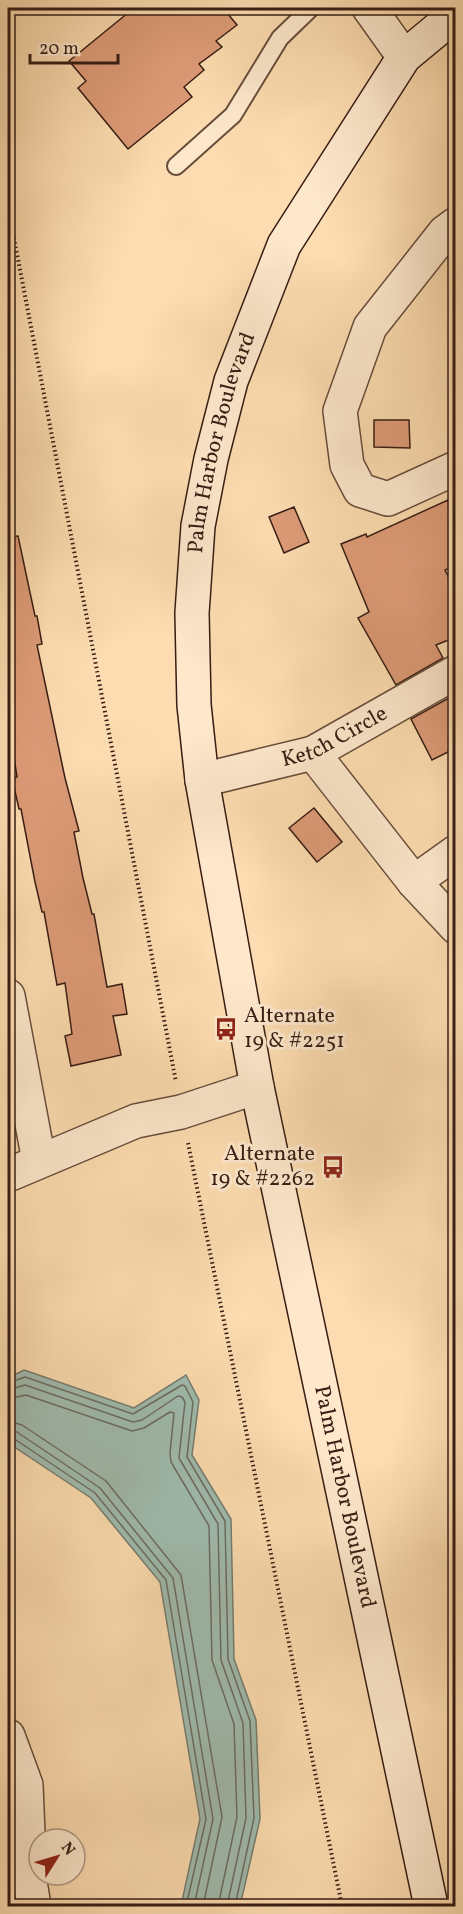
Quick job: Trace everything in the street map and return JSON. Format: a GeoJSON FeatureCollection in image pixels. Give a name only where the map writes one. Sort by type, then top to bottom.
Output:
{"type":"FeatureCollection","features":[{"type":"Feature","properties":{"kind":"main road"},"geometry":{"type":"LineString","coordinates":[[369,8],[404,57]]}},
{"type":"Feature","properties":{"kind":"main road","name":"Palm Harbor Boulevard"},"geometry":{"type":"LineString","coordinates":[[426,1905],[257,1087],[202,780],[194,705],[192,613],[198,526],[211,459],[231,381],[284,245],[404,57],[456,14]]}},
{"type":"Feature","properties":{"kind":"main road"},"geometry":{"type":"LineString","coordinates":[[456,224],[445,232],[370,327],[340,411],[347,465],[360,490],[388,500],[456,468]]}},
{"type":"Feature","properties":{"kind":"main road","name":"Ketch Circle"},"geometry":{"type":"LineString","coordinates":[[202,780],[313,753],[456,672]]}},
{"type":"Feature","properties":{"kind":"main road"},"geometry":{"type":"LineString","coordinates":[[313,753],[414,882],[456,927]]}},
{"type":"Feature","properties":{"kind":"main road"},"geometry":{"type":"LineString","coordinates":[[414,882],[456,852]]}},
{"type":"Feature","properties":{"kind":"main road"},"geometry":{"type":"LineString","coordinates":[[8,996],[39,1161]]}},
{"type":"Feature","properties":{"kind":"main road"},"geometry":{"type":"LineString","coordinates":[[8,1175],[136,1121],[181,1112],[257,1087]]}},
{"type":"Feature","properties":{"kind":"main road"},"geometry":{"type":"LineString","coordinates":[[8,1736],[26,1785],[30,1882],[34,1906]]}},
{"type":"Feature","properties":{"kind":"lane"},"geometry":{"type":"LineString","coordinates":[[176,166],[233,115],[280,38],[311,8]]}},
{"type":"Feature","properties":{"kind":"path"},"geometry":{"type":"LineString","coordinates":[[8,207],[181,1112],[342,1906]]}},
{"type":"Feature","properties":{"kind":"water"},"geometry":{"type":"Polygon","coordinates":[[[24,1370],[134,1408],[186,1375],[199,1400],[192,1455],[231,1519],[234,1659],[256,1720],[260,1819],[240,1906],[176,1906],[182,1901],[200,1819],[160,1582],[91,1498],[10,1444],[8,1439],[8,1378],[24,1370]]]}},
{"type":"Feature","properties":{"kind":"building"},"geometry":{"type":"Polygon","coordinates":[[[134,8],[223,8],[237,25],[216,41],[222,47],[199,64],[204,70],[184,87],[192,97],[128,149],[78,88],[86,81],[69,61],[134,8]]]}},
{"type":"Feature","properties":{"kind":"building"},"geometry":{"type":"Polygon","coordinates":[[[374,420],[409,420],[410,448],[374,447],[374,420]]]}},
{"type":"Feature","properties":{"kind":"building"},"geometry":{"type":"Polygon","coordinates":[[[448,500],[456,516],[456,565],[445,570],[456,592],[456,637],[436,645],[443,658],[396,685],[358,618],[369,612],[341,544],[366,534],[367,537],[448,500]]]}},
{"type":"Feature","properties":{"kind":"building"},"geometry":{"type":"Polygon","coordinates":[[[294,507],[309,542],[284,553],[269,517],[294,507]]]}},
{"type":"Feature","properties":{"kind":"building"},"geometry":{"type":"Polygon","coordinates":[[[18,536],[35,616],[37,616],[42,644],[37,645],[65,778],[79,831],[74,832],[83,878],[92,914],[94,914],[107,987],[122,984],[127,1014],[113,1016],[121,1055],[71,1066],[65,1036],[72,1034],[65,983],[57,985],[44,912],[42,912],[21,809],[19,809],[12,778],[17,777],[8,719],[8,537],[18,536]]]}},
{"type":"Feature","properties":{"kind":"building"},"geometry":{"type":"Polygon","coordinates":[[[456,694],[456,748],[432,760],[411,719],[456,694]]]}},
{"type":"Feature","properties":{"kind":"building"},"geometry":{"type":"Polygon","coordinates":[[[314,808],[342,842],[317,862],[289,828],[314,808]]]}},
{"type":"Feature","properties":{"kind":"place","name":"Alternate 19 & #2251"},"geometry":{"type":"Point","coordinates":[226,1029]}},
{"type":"Feature","properties":{"kind":"place","name":"Alternate 19 & #2262"},"geometry":{"type":"Point","coordinates":[333,1167]}}]}
